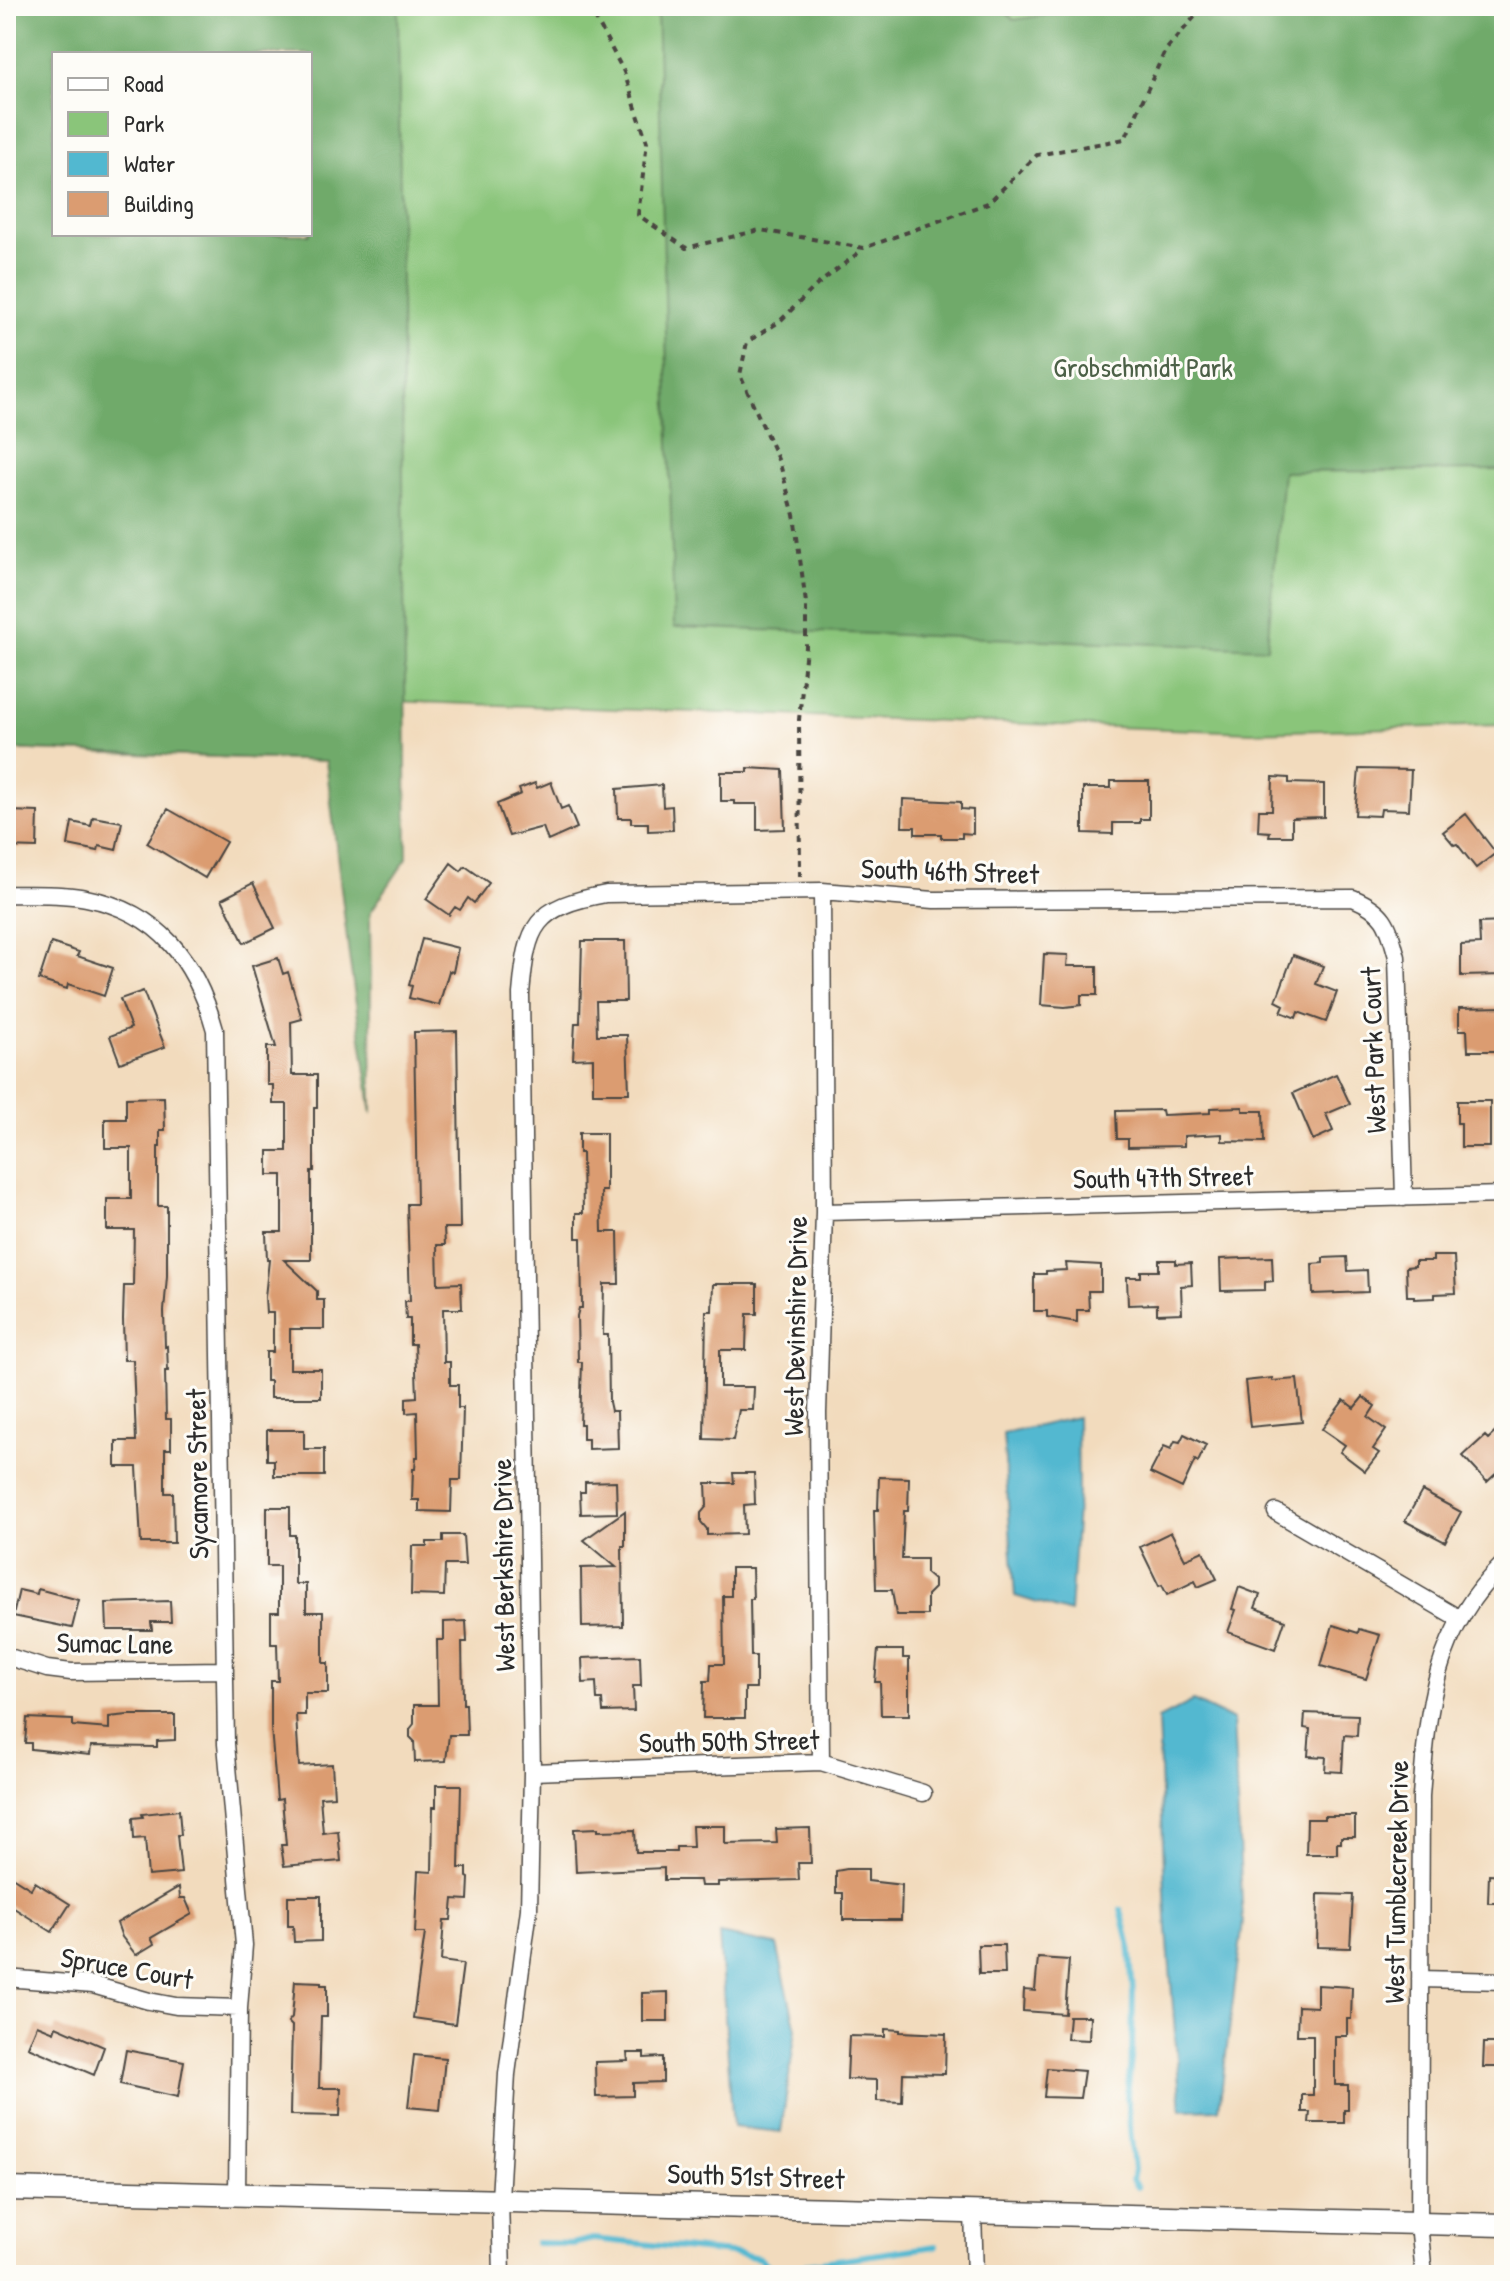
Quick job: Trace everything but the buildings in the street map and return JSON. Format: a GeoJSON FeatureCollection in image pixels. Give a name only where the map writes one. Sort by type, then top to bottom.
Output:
{"type":"FeatureCollection","features":[{"type":"Feature","properties":{"kind":"street","name":"South 46th Street"},"geometry":{"type":"LineString","coordinates":[[532,929],[571,900],[606,894],[822,891],[934,900],[1353,898],[1374,906]]}},
{"type":"Feature","properties":{"kind":"street","name":"West Devinshire Drive"},"geometry":{"type":"LineString","coordinates":[[821,1762],[818,1413],[824,1212],[822,891]]}},
{"type":"Feature","properties":{"kind":"street","name":"Sycamore Street"},"geometry":{"type":"LineString","coordinates":[[6,894],[85,897],[119,907],[146,921],[186,959],[206,997],[215,1030],[226,1744],[244,1945],[239,2008],[237,2193]]}},
{"type":"Feature","properties":{"kind":"street","name":"West Park Court"},"geometry":{"type":"LineString","coordinates":[[1374,906],[1388,924],[1397,957],[1404,1198]]}},
{"type":"Feature","properties":{"kind":"street","name":"West Berkshire Drive"},"geometry":{"type":"LineString","coordinates":[[502,2275],[500,2199],[507,2074],[529,1909],[532,1772],[521,994],[524,955],[532,929]]}},
{"type":"Feature","properties":{"kind":"street","name":"South 47th Street"},"geometry":{"type":"LineString","coordinates":[[824,1212],[1504,1195]]}},
{"type":"Feature","properties":{"kind":"street"},"geometry":{"type":"LineString","coordinates":[[1276,1512],[1460,1619]]}},
{"type":"Feature","properties":{"kind":"street","name":"West Tumblecreek Drive"},"geometry":{"type":"LineString","coordinates":[[1424,2275],[1419,2223],[1421,1796],[1426,1729],[1437,1669],[1460,1619],[1488,1579],[1504,1563]]}},
{"type":"Feature","properties":{"kind":"street","name":"Sumac Lane"},"geometry":{"type":"LineString","coordinates":[[6,1656],[47,1669],[71,1672],[225,1670]]}},
{"type":"Feature","properties":{"kind":"street","name":"South 50th Street"},"geometry":{"type":"LineString","coordinates":[[532,1772],[821,1762],[923,1793]]}},
{"type":"Feature","properties":{"kind":"street","name":"Spruce Court"},"geometry":{"type":"LineString","coordinates":[[6,1978],[93,1985],[176,2006],[239,2008]]}},
{"type":"Feature","properties":{"kind":"street"},"geometry":{"type":"LineString","coordinates":[[1420,1979],[1504,1981]]}},
{"type":"Feature","properties":{"kind":"street","name":"South 51st Street"},"geometry":{"type":"LineString","coordinates":[[6,2189],[1504,2225]]}},
{"type":"Feature","properties":{"kind":"street"},"geometry":{"type":"LineString","coordinates":[[973,2213],[975,2275]]}},
{"type":"Feature","properties":{"kind":"path"},"geometry":{"type":"LineString","coordinates":[[589,6],[624,72],[647,142],[638,215],[686,248],[760,230],[864,248]]}},
{"type":"Feature","properties":{"kind":"path"},"geometry":{"type":"LineString","coordinates":[[801,891],[799,720],[806,647],[806,603],[794,515],[780,464],[740,375],[747,342],[779,322],[817,285],[864,248],[988,203],[1037,155],[1125,139],[1165,51],[1197,14],[1195,6]]}},
{"type":"Feature","properties":{"kind":"green space","name":"Grobschmidt Park"},"geometry":{"type":"Polygon","coordinates":[[[6,6],[1504,6],[1504,725],[1252,732],[361,700],[326,761],[6,749],[6,6]]]}},
{"type":"Feature","properties":{"kind":"green space"},"geometry":{"type":"Polygon","coordinates":[[[6,6],[398,6],[407,858],[370,913],[372,1114],[326,761],[6,749],[6,6]]]}},
{"type":"Feature","properties":{"kind":"green space"},"geometry":{"type":"Polygon","coordinates":[[[657,6],[999,6],[1014,20],[1102,6],[1504,6],[1504,470],[1283,472],[1267,648],[674,627],[657,6]]]}},
{"type":"Feature","properties":{"kind":"water"},"geometry":{"type":"Polygon","coordinates":[[[1077,1417],[1078,1492],[1070,1613],[1015,1596],[1003,1434],[1077,1417]]]}},
{"type":"Feature","properties":{"kind":"water"},"geometry":{"type":"Polygon","coordinates":[[[1193,1701],[1233,1720],[1243,1922],[1219,2109],[1181,2110],[1166,1917],[1158,1719],[1193,1701]]]}},
{"type":"Feature","properties":{"kind":"water"},"geometry":{"type":"Polygon","coordinates":[[[719,1934],[777,1945],[796,2029],[781,2132],[733,2127],[719,1934]]]}},
{"type":"Feature","properties":{"kind":"waterway"},"geometry":{"type":"LineString","coordinates":[[1121,1910],[1129,1942],[1133,1992],[1127,2096],[1134,2170],[1132,2180],[1137,2187]]}},
{"type":"Feature","properties":{"kind":"waterway"},"geometry":{"type":"LineString","coordinates":[[536,2243],[572,2244],[593,2239],[740,2254],[759,2258],[778,2275]]}},
{"type":"Feature","properties":{"kind":"waterway"},"geometry":{"type":"LineString","coordinates":[[796,2275],[807,2264],[936,2246]]}}]}
